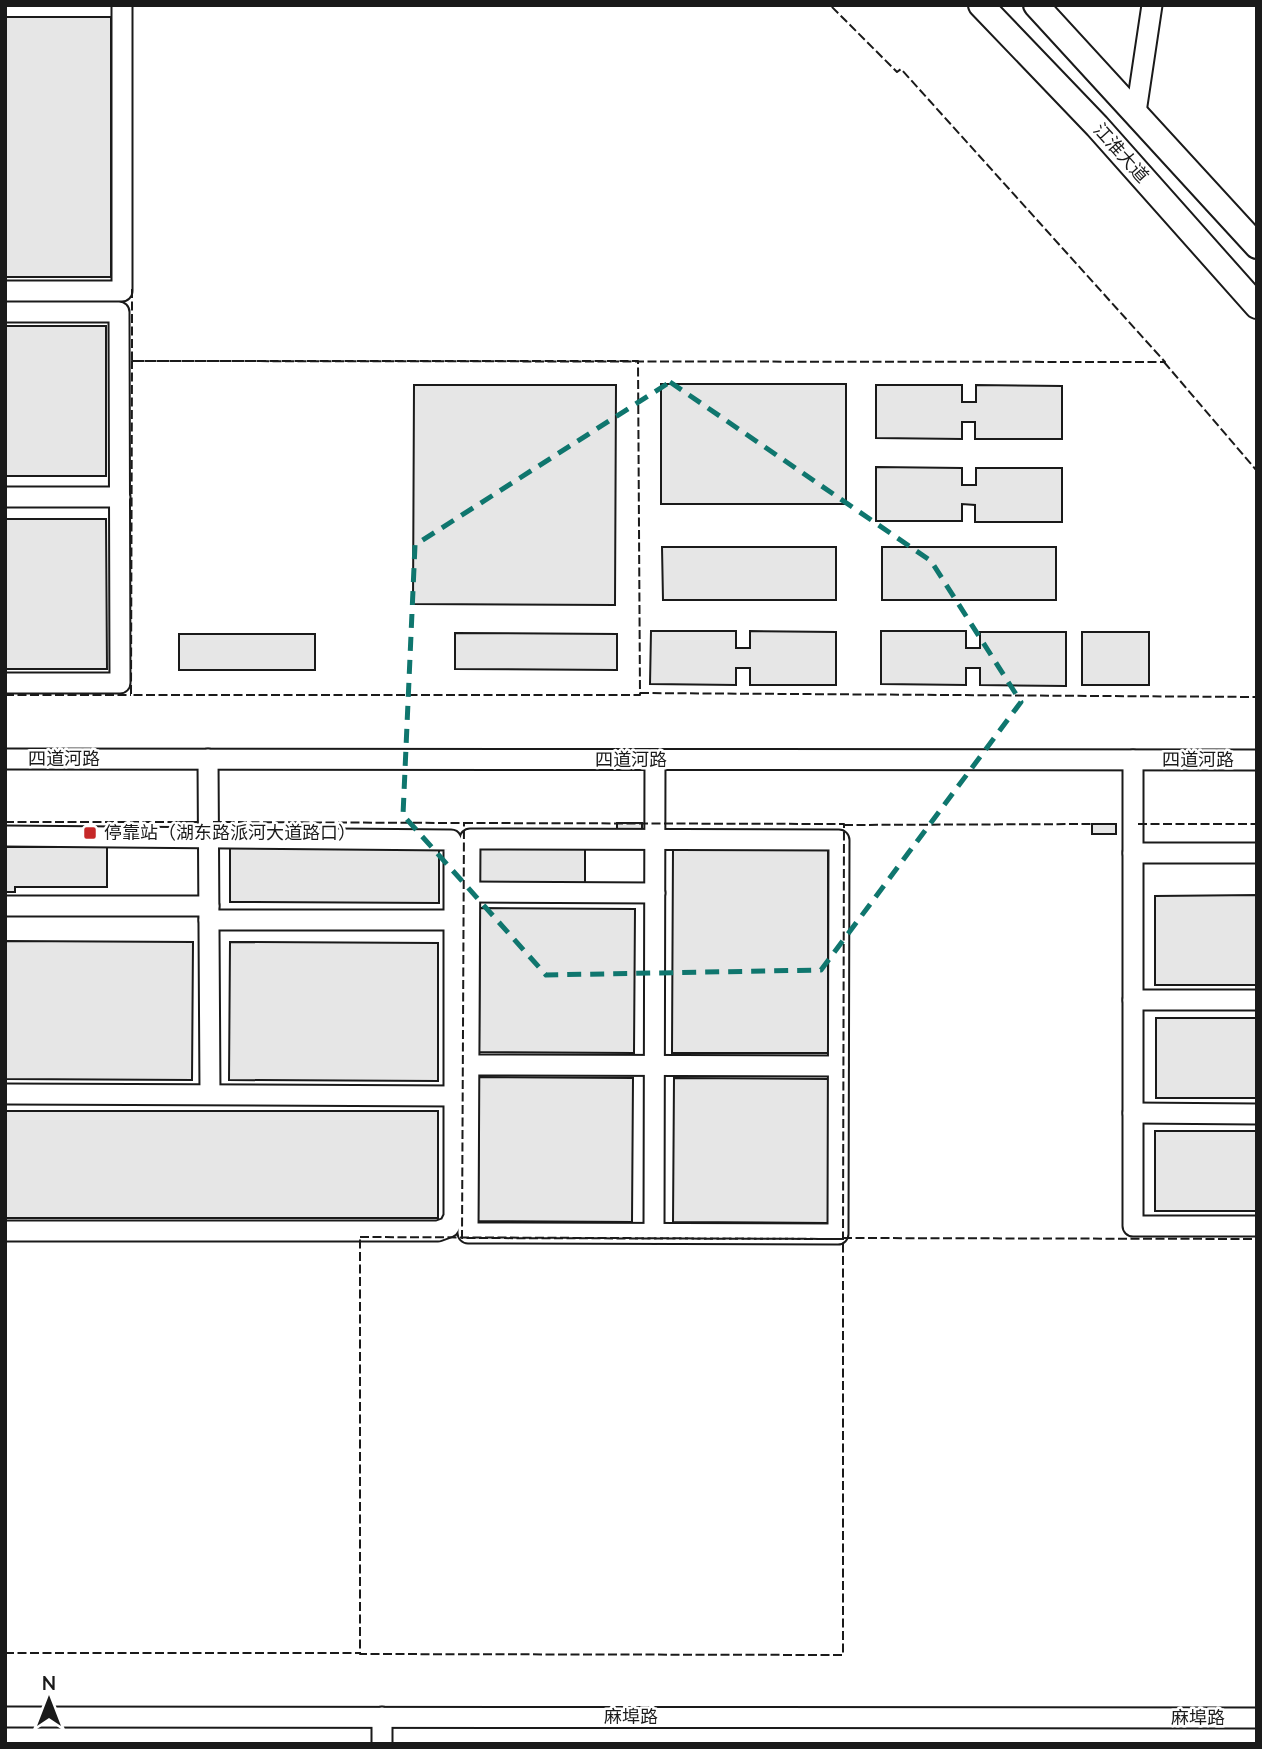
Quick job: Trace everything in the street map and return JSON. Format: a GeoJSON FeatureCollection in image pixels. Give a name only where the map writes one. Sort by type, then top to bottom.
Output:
{"type":"FeatureCollection","features":[{"type":"Feature","properties":{"kind":"main road","name":"江淮大道"},"geometry":{"type":"LineString","coordinates":[[981,5],[1097,126],[1257,306]]}},
{"type":"Feature","properties":{"kind":"main road"},"geometry":{"type":"LineString","coordinates":[[1036,5],[1257,246]]}},
{"type":"Feature","properties":{"kind":"street"},"geometry":{"type":"LineString","coordinates":[[5,291],[122,291],[122,5]]}},
{"type":"Feature","properties":{"kind":"street"},"geometry":{"type":"LineString","coordinates":[[1136,112],[1152,5]]}},
{"type":"Feature","properties":{"kind":"street"},"geometry":{"type":"LineString","coordinates":[[5,312],[119,312],[120,497],[120,683],[5,683]]}},
{"type":"Feature","properties":{"kind":"street"},"geometry":{"type":"LineString","coordinates":[[5,497],[120,497]]}},
{"type":"Feature","properties":{"kind":"street","name":"四道河路"},"geometry":{"type":"LineString","coordinates":[[5,759],[1257,760]]}},
{"type":"Feature","properties":{"kind":"street"},"geometry":{"type":"LineString","coordinates":[[208,759],[210,1094]]}},
{"type":"Feature","properties":{"kind":"street"},"geometry":{"type":"LineString","coordinates":[[654,1233],[655,760]]}},
{"type":"Feature","properties":{"kind":"street"},"geometry":{"type":"LineString","coordinates":[[1133,760],[1133,1226],[1257,1226]]}},
{"type":"Feature","properties":{"kind":"street"},"geometry":{"type":"LineString","coordinates":[[5,836],[451,840],[454,920],[454,1217],[449,1227],[438,1231],[5,1231]]}},
{"type":"Feature","properties":{"kind":"street"},"geometry":{"type":"LineString","coordinates":[[470,839],[839,840],[838,1234],[468,1233],[470,892],[470,839]]}},
{"type":"Feature","properties":{"kind":"street"},"geometry":{"type":"LineString","coordinates":[[1133,852],[1257,852]]}},
{"type":"Feature","properties":{"kind":"street"},"geometry":{"type":"LineString","coordinates":[[470,892],[655,893]]}},
{"type":"Feature","properties":{"kind":"street"},"geometry":{"type":"LineString","coordinates":[[5,906],[454,920]]}},
{"type":"Feature","properties":{"kind":"street"},"geometry":{"type":"LineString","coordinates":[[1133,1000],[1257,1000]]}},
{"type":"Feature","properties":{"kind":"street"},"geometry":{"type":"LineString","coordinates":[[469,1065],[838,1066]]}},
{"type":"Feature","properties":{"kind":"street"},"geometry":{"type":"LineString","coordinates":[[5,1094],[454,1096]]}},
{"type":"Feature","properties":{"kind":"street"},"geometry":{"type":"LineString","coordinates":[[1133,1114],[1257,1114]]}},
{"type":"Feature","properties":{"kind":"street","name":"麻埠路"},"geometry":{"type":"LineString","coordinates":[[5,1717],[1257,1718]]}},
{"type":"Feature","properties":{"kind":"street"},"geometry":{"type":"LineString","coordinates":[[382,1717],[382,1744]]}},
{"type":"Feature","properties":{"kind":"highlighted area"},"geometry":{"type":"Polygon","coordinates":[[[670,382],[931,561],[1021,702],[821,970],[546,975],[403,815],[415,545],[670,382]]]}},
{"type":"Feature","properties":{"kind":"building"},"geometry":{"type":"Polygon","coordinates":[[[5,17],[111,17],[111,277],[5,277],[5,17]]]}},
{"type":"Feature","properties":{"kind":"building"},"geometry":{"type":"Polygon","coordinates":[[[5,326],[106,326],[106,476],[5,476],[5,326]]]}},
{"type":"Feature","properties":{"kind":"building"},"geometry":{"type":"Polygon","coordinates":[[[661,384],[846,384],[846,504],[661,504],[661,384]]]}},
{"type":"Feature","properties":{"kind":"building"},"geometry":{"type":"Polygon","coordinates":[[[414,385],[616,385],[615,605],[413,604],[414,385]]]}},
{"type":"Feature","properties":{"kind":"building"},"geometry":{"type":"Polygon","coordinates":[[[876,385],[962,385],[962,402],[976,402],[976,385],[1062,386],[1062,439],[975,439],[975,422],[962,422],[962,439],[876,438],[876,385]]]}},
{"type":"Feature","properties":{"kind":"building"},"geometry":{"type":"Polygon","coordinates":[[[876,467],[962,468],[962,485],[976,485],[976,468],[1062,468],[1062,522],[975,522],[975,505],[962,504],[962,521],[876,521],[876,467]]]}},
{"type":"Feature","properties":{"kind":"building"},"geometry":{"type":"Polygon","coordinates":[[[5,519],[106,519],[107,669],[5,669],[5,519]]]}},
{"type":"Feature","properties":{"kind":"building"},"geometry":{"type":"Polygon","coordinates":[[[662,547],[836,547],[836,600],[663,600],[662,547]]]}},
{"type":"Feature","properties":{"kind":"building"},"geometry":{"type":"Polygon","coordinates":[[[882,547],[1056,547],[1056,600],[882,600],[882,547]]]}},
{"type":"Feature","properties":{"kind":"building"},"geometry":{"type":"Polygon","coordinates":[[[651,631],[736,631],[736,648],[750,648],[750,631],[836,632],[836,685],[750,685],[750,668],[736,668],[736,685],[650,684],[651,631]]]}},
{"type":"Feature","properties":{"kind":"building"},"geometry":{"type":"Polygon","coordinates":[[[881,631],[966,631],[966,648],[980,648],[980,632],[1066,632],[1066,686],[980,685],[980,668],[966,668],[966,685],[881,684],[881,631]]]}},
{"type":"Feature","properties":{"kind":"building"},"geometry":{"type":"Polygon","coordinates":[[[1082,632],[1149,632],[1149,685],[1082,685],[1082,632]]]}},
{"type":"Feature","properties":{"kind":"building"},"geometry":{"type":"Polygon","coordinates":[[[455,633],[617,634],[617,670],[455,669],[455,633]]]}},
{"type":"Feature","properties":{"kind":"building"},"geometry":{"type":"Polygon","coordinates":[[[179,634],[315,634],[315,670],[179,670],[179,634]]]}},
{"type":"Feature","properties":{"kind":"building"},"geometry":{"type":"Polygon","coordinates":[[[172,822],[198,822],[198,830],[172,830],[172,822]]]}},
{"type":"Feature","properties":{"kind":"building"},"geometry":{"type":"Polygon","coordinates":[[[617,823],[642,823],[642,833],[617,833],[617,823]]]}},
{"type":"Feature","properties":{"kind":"building"},"geometry":{"type":"Polygon","coordinates":[[[1092,824],[1116,824],[1116,834],[1092,834],[1092,824]]]}},
{"type":"Feature","properties":{"kind":"building"},"geometry":{"type":"Polygon","coordinates":[[[5,847],[107,847],[107,887],[15,887],[15,892],[5,892],[5,847]]]}},
{"type":"Feature","properties":{"kind":"building"},"geometry":{"type":"Polygon","coordinates":[[[230,847],[439,847],[439,903],[230,902],[230,847]]]}},
{"type":"Feature","properties":{"kind":"building"},"geometry":{"type":"Polygon","coordinates":[[[480,848],[585,848],[585,884],[480,884],[480,848]]]}},
{"type":"Feature","properties":{"kind":"building"},"geometry":{"type":"Polygon","coordinates":[[[673,848],[828,848],[828,1053],[672,1053],[673,848]]]}},
{"type":"Feature","properties":{"kind":"building"},"geometry":{"type":"Polygon","coordinates":[[[1257,895],[1257,985],[1155,985],[1155,896],[1257,895]]]}},
{"type":"Feature","properties":{"kind":"building"},"geometry":{"type":"Polygon","coordinates":[[[480,908],[635,909],[634,1053],[479,1052],[480,908]]]}},
{"type":"Feature","properties":{"kind":"building"},"geometry":{"type":"Polygon","coordinates":[[[5,941],[193,942],[192,1080],[5,1079],[5,941]]]}},
{"type":"Feature","properties":{"kind":"building"},"geometry":{"type":"Polygon","coordinates":[[[230,942],[438,943],[438,1081],[229,1080],[230,942]]]}},
{"type":"Feature","properties":{"kind":"building"},"geometry":{"type":"Polygon","coordinates":[[[1156,1018],[1257,1018],[1257,1098],[1156,1098],[1156,1018]]]}},
{"type":"Feature","properties":{"kind":"building"},"geometry":{"type":"Polygon","coordinates":[[[479,1077],[633,1078],[632,1222],[478,1221],[479,1077]]]}},
{"type":"Feature","properties":{"kind":"building"},"geometry":{"type":"Polygon","coordinates":[[[674,1078],[829,1079],[828,1223],[673,1222],[674,1078]]]}},
{"type":"Feature","properties":{"kind":"building"},"geometry":{"type":"Polygon","coordinates":[[[5,1111],[438,1111],[438,1218],[5,1218],[5,1111]]]}},
{"type":"Feature","properties":{"kind":"building"},"geometry":{"type":"Polygon","coordinates":[[[1155,1131],[1257,1131],[1257,1211],[1155,1211],[1155,1131]]]}},
{"type":"Feature","properties":{"kind":"fence"},"geometry":{"type":"LineString","coordinates":[[132,289],[132,361],[1165,362],[901,69],[897,72],[830,5]]}},
{"type":"Feature","properties":{"kind":"fence"},"geometry":{"type":"LineString","coordinates":[[132,361],[638,361],[640,695],[131,695],[132,361]]}},
{"type":"Feature","properties":{"kind":"fence"},"geometry":{"type":"LineString","coordinates":[[1164,362],[1257,471]]}},
{"type":"Feature","properties":{"kind":"fence"},"geometry":{"type":"LineString","coordinates":[[640,693],[1257,697]]}},
{"type":"Feature","properties":{"kind":"fence"},"geometry":{"type":"LineString","coordinates":[[5,695],[131,695]]}},
{"type":"Feature","properties":{"kind":"fence"},"geometry":{"type":"LineString","coordinates":[[5,822],[174,822]]}},
{"type":"Feature","properties":{"kind":"fence"},"geometry":{"type":"LineString","coordinates":[[213,822],[464,823]]}},
{"type":"Feature","properties":{"kind":"fence"},"geometry":{"type":"LineString","coordinates":[[464,823],[844,824],[843,1239],[462,1238],[464,823]]}},
{"type":"Feature","properties":{"kind":"fence"},"geometry":{"type":"LineString","coordinates":[[844,825],[1096,824]]}},
{"type":"Feature","properties":{"kind":"fence"},"geometry":{"type":"LineString","coordinates":[[1138,824],[1257,824]]}},
{"type":"Feature","properties":{"kind":"fence"},"geometry":{"type":"LineString","coordinates":[[360,1237],[843,1239],[843,1655],[360,1654],[360,1237]]}},
{"type":"Feature","properties":{"kind":"fence"},"geometry":{"type":"LineString","coordinates":[[843,1238],[1257,1239]]}},
{"type":"Feature","properties":{"kind":"fence"},"geometry":{"type":"LineString","coordinates":[[5,1653],[360,1653]]}},
{"type":"Feature","properties":{"kind":"place","name":"停靠站（湖东路派河大道路口）"},"geometry":{"type":"Point","coordinates":[90,833]}}]}
